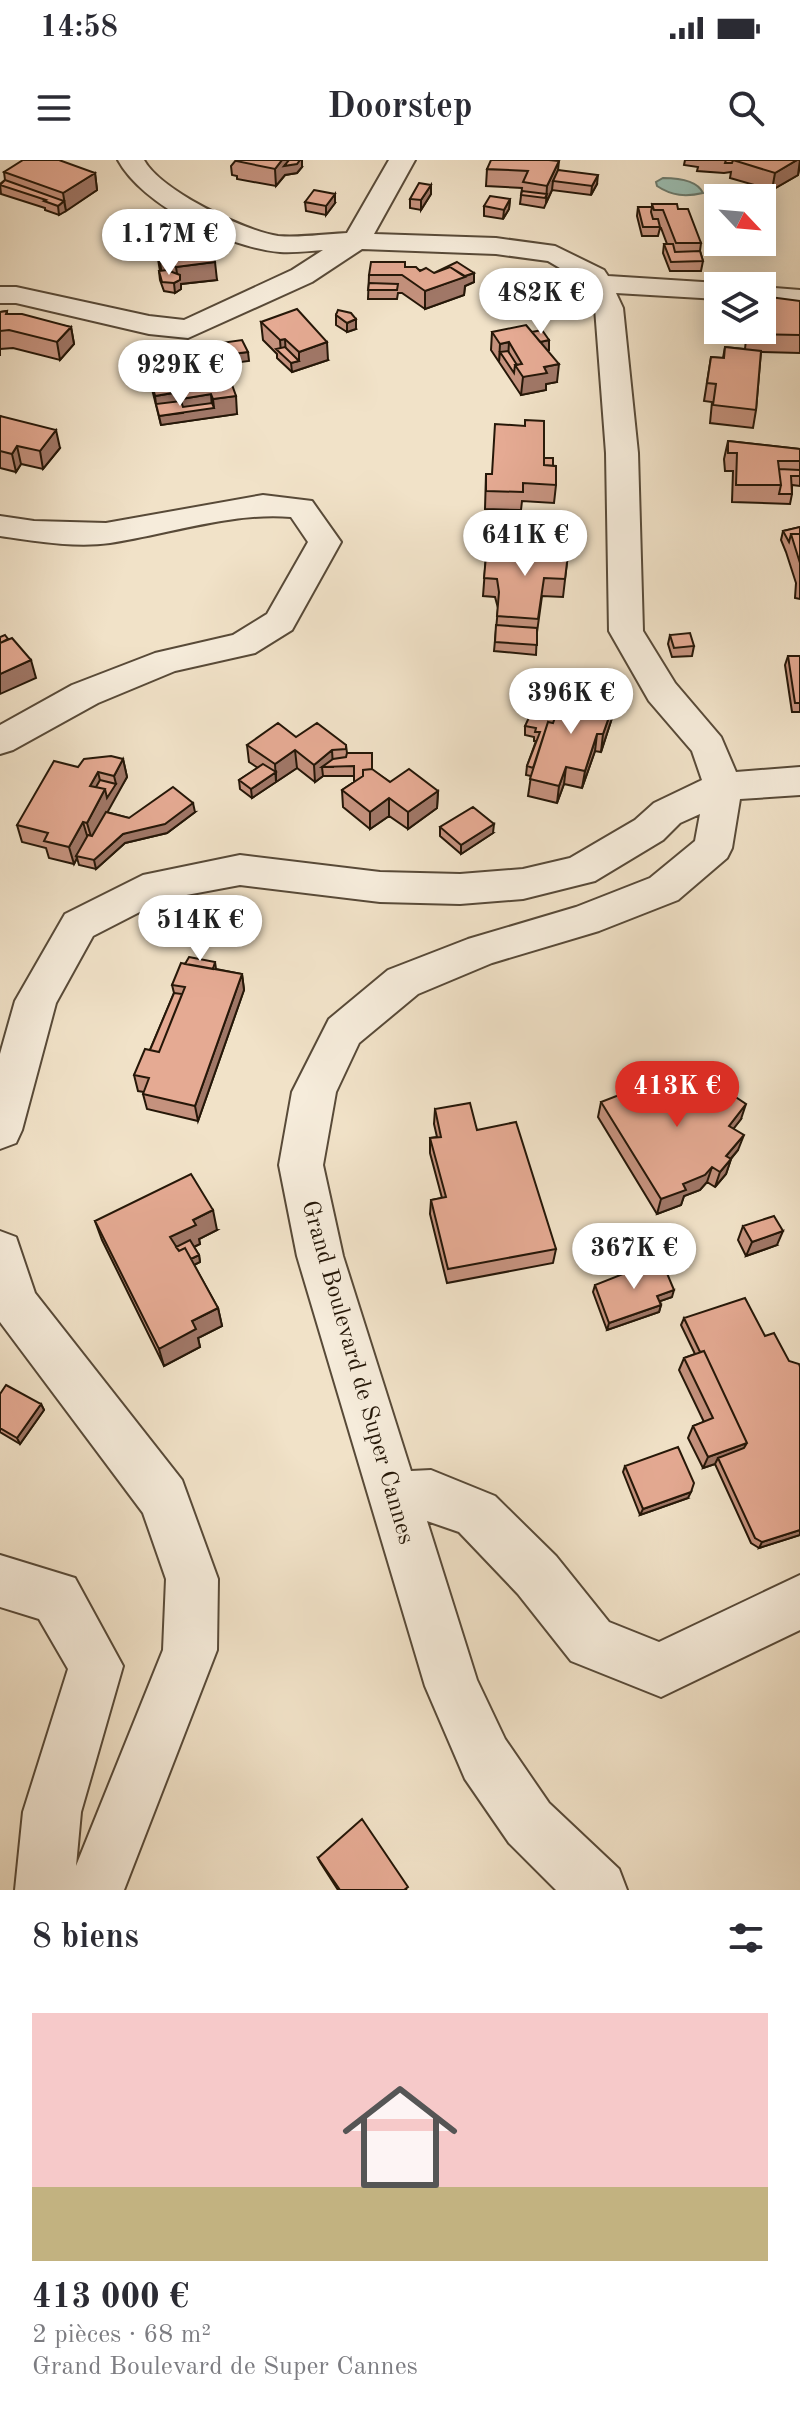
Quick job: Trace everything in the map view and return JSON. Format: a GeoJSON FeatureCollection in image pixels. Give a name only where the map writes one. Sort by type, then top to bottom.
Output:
{"type":"FeatureCollection","features":[{"type":"Feature","properties":{"kind":"street"},"geometry":{"type":"LineString","coordinates":[[131,160],[138,173],[186,208],[235,233],[279,244],[356,241],[496,246],[555,254],[594,276],[598,284],[704,290]]}},
{"type":"Feature","properties":{"kind":"street"},"geometry":{"type":"LineString","coordinates":[[0,295],[16,295],[149,325],[188,329],[302,276],[356,241],[402,160]]}},
{"type":"Feature","properties":{"kind":"street","name":"Grand Boulevard de Super Cannes"},"geometry":{"type":"LineString","coordinates":[[598,284],[609,308],[622,453],[626,631],[662,692],[708,746],[723,786],[713,848],[664,889],[585,920],[482,950],[403,982],[344,1031],[314,1092],[301,1165],[320,1256],[452,1686],[485,1759],[529,1823],[598,1890]]}},
{"type":"Feature","properties":{"kind":"street"},"geometry":{"type":"LineString","coordinates":[[776,296],[800,298]]}},
{"type":"Feature","properties":{"kind":"street"},"geometry":{"type":"LineString","coordinates":[[0,526],[34,531],[106,533],[263,505],[301,508],[325,542],[280,622],[243,645],[167,661],[85,694],[0,741]]}},
{"type":"Feature","properties":{"kind":"street"},"geometry":{"type":"LineString","coordinates":[[0,1130],[36,1001],[79,925],[157,886],[240,870],[380,887],[460,889],[523,884],[581,870],[649,830],[667,813],[723,786],[800,781]]}},
{"type":"Feature","properties":{"kind":"street"},"geometry":{"type":"LineString","coordinates":[[0,1252],[15,1304],[164,1498],[192,1579],[190,1650],[95,1890]]}},
{"type":"Feature","properties":{"kind":"street"},"geometry":{"type":"LineString","coordinates":[[393,1498],[431,1495],[477,1514],[537,1575],[590,1642],[661,1670],[800,1602]]}},
{"type":"Feature","properties":{"kind":"street"},"geometry":{"type":"LineString","coordinates":[[0,1581],[56,1597],[96,1666],[52,1812],[44,1890]]}},
{"type":"Feature","properties":{"kind":"water"},"geometry":{"type":"Polygon","coordinates":[[[663,178],[691,183],[703,193],[685,195],[668,192],[657,186],[656,182],[663,178]]]}},
{"type":"Feature","properties":{"kind":"building"},"geometry":{"type":"Polygon","coordinates":[[[23,160],[59,160],[95,173],[63,193],[4,172],[23,160]]]}},
{"type":"Feature","properties":{"kind":"building"},"geometry":{"type":"Polygon","coordinates":[[[237,160],[282,160],[275,169],[237,160]]]}},
{"type":"Feature","properties":{"kind":"building"},"geometry":{"type":"Polygon","coordinates":[[[289,160],[300,160],[297,164],[284,166],[289,160]]]}},
{"type":"Feature","properties":{"kind":"building"},"geometry":{"type":"Polygon","coordinates":[[[491,160],[559,161],[547,186],[523,182],[528,171],[487,169],[491,160]]]}},
{"type":"Feature","properties":{"kind":"building"},"geometry":{"type":"Polygon","coordinates":[[[733,160],[797,160],[775,173],[733,160]]]}},
{"type":"Feature","properties":{"kind":"building"},"geometry":{"type":"Polygon","coordinates":[[[558,170],[598,175],[592,186],[553,181],[558,170]]]}},
{"type":"Feature","properties":{"kind":"building"},"geometry":{"type":"Polygon","coordinates":[[[5,180],[64,201],[58,206],[0,185],[5,180]]]}},
{"type":"Feature","properties":{"kind":"building"},"geometry":{"type":"Polygon","coordinates":[[[419,183],[431,185],[421,200],[410,199],[419,183]]]}},
{"type":"Feature","properties":{"kind":"building"},"geometry":{"type":"Polygon","coordinates":[[[314,190],[335,194],[326,206],[305,202],[314,190]]]}},
{"type":"Feature","properties":{"kind":"building"},"geometry":{"type":"Polygon","coordinates":[[[522,191],[547,194],[545,198],[521,195],[522,191]]]}},
{"type":"Feature","properties":{"kind":"building"},"geometry":{"type":"Polygon","coordinates":[[[490,196],[510,199],[504,210],[484,206],[490,196]]]}},
{"type":"Feature","properties":{"kind":"building"},"geometry":{"type":"Polygon","coordinates":[[[652,204],[677,204],[678,209],[688,209],[701,243],[676,243],[663,210],[654,210],[652,204]]]}},
{"type":"Feature","properties":{"kind":"building"},"geometry":{"type":"Polygon","coordinates":[[[638,207],[652,207],[653,219],[658,219],[660,227],[643,227],[638,207]]]}},
{"type":"Feature","properties":{"kind":"building"},"geometry":{"type":"Polygon","coordinates":[[[178,217],[197,226],[185,233],[166,223],[178,217]]]}},
{"type":"Feature","properties":{"kind":"building"},"geometry":{"type":"Polygon","coordinates":[[[191,237],[195,250],[201,250],[203,256],[213,254],[215,262],[176,267],[166,262],[160,263],[155,241],[191,237]]]}},
{"type":"Feature","properties":{"kind":"building"},"geometry":{"type":"Polygon","coordinates":[[[664,244],[673,244],[675,252],[700,251],[703,261],[671,262],[664,244]]]}},
{"type":"Feature","properties":{"kind":"building"},"geometry":{"type":"Polygon","coordinates":[[[371,262],[405,262],[405,267],[416,267],[420,271],[426,268],[434,273],[450,267],[465,277],[425,291],[402,275],[369,275],[371,262]]]}},
{"type":"Feature","properties":{"kind":"building"},"geometry":{"type":"Polygon","coordinates":[[[457,262],[474,273],[465,276],[450,267],[434,273],[457,262]]]}},
{"type":"Feature","properties":{"kind":"building"},"geometry":{"type":"Polygon","coordinates":[[[167,270],[180,275],[180,280],[162,282],[159,271],[167,270]]]}},
{"type":"Feature","properties":{"kind":"building"},"geometry":{"type":"Polygon","coordinates":[[[369,283],[398,284],[397,290],[368,290],[369,283]]]}},
{"type":"Feature","properties":{"kind":"building"},"geometry":{"type":"Polygon","coordinates":[[[776,298],[800,301],[800,335],[776,335],[776,298]]]}},
{"type":"Feature","properties":{"kind":"building"},"geometry":{"type":"Polygon","coordinates":[[[297,309],[327,342],[299,352],[261,322],[297,309]]]}},
{"type":"Feature","properties":{"kind":"building"},"geometry":{"type":"Polygon","coordinates":[[[338,310],[351,313],[356,319],[347,323],[336,315],[338,310]]]}},
{"type":"Feature","properties":{"kind":"building"},"geometry":{"type":"Polygon","coordinates":[[[7,311],[6,314],[22,314],[71,327],[57,342],[9,330],[0,331],[0,312],[7,311]]]}},
{"type":"Feature","properties":{"kind":"building"},"geometry":{"type":"Polygon","coordinates":[[[526,325],[559,364],[544,367],[547,373],[523,377],[515,365],[522,364],[509,342],[500,344],[492,332],[526,325]]]}},
{"type":"Feature","properties":{"kind":"building"},"geometry":{"type":"Polygon","coordinates":[[[542,330],[549,340],[540,342],[532,332],[542,330]]]}},
{"type":"Feature","properties":{"kind":"building"},"geometry":{"type":"Polygon","coordinates":[[[242,340],[248,352],[225,355],[221,343],[242,340]]]}},
{"type":"Feature","properties":{"kind":"building"},"geometry":{"type":"Polygon","coordinates":[[[285,347],[299,361],[291,363],[276,349],[285,347]]]}},
{"type":"Feature","properties":{"kind":"building"},"geometry":{"type":"Polygon","coordinates":[[[725,347],[761,351],[756,410],[713,405],[716,384],[707,383],[711,357],[724,358],[725,347]]]}},
{"type":"Feature","properties":{"kind":"building"},"geometry":{"type":"Polygon","coordinates":[[[508,351],[517,365],[514,373],[500,352],[508,351]]]}},
{"type":"Feature","properties":{"kind":"building"},"geometry":{"type":"Polygon","coordinates":[[[215,355],[219,369],[226,368],[236,396],[213,399],[211,394],[181,399],[179,392],[155,396],[149,371],[159,362],[174,360],[176,367],[197,364],[194,358],[215,355]]]}},
{"type":"Feature","properties":{"kind":"building"},"geometry":{"type":"Polygon","coordinates":[[[181,401],[183,407],[212,403],[214,408],[159,416],[156,404],[181,401]]]}},
{"type":"Feature","properties":{"kind":"building"},"geometry":{"type":"Polygon","coordinates":[[[0,416],[56,430],[40,451],[17,446],[12,454],[0,451],[0,416]]]}},
{"type":"Feature","properties":{"kind":"building"},"geometry":{"type":"Polygon","coordinates":[[[525,420],[544,421],[544,465],[556,466],[556,485],[523,483],[523,492],[486,491],[486,474],[492,474],[495,424],[525,426],[525,420]]]}},
{"type":"Feature","properties":{"kind":"building"},"geometry":{"type":"Polygon","coordinates":[[[728,441],[800,449],[800,461],[778,461],[781,485],[736,485],[737,453],[728,453],[728,441]]]}},
{"type":"Feature","properties":{"kind":"building"},"geometry":{"type":"Polygon","coordinates":[[[544,458],[553,458],[553,466],[544,465],[544,458]]]}},
{"type":"Feature","properties":{"kind":"building"},"geometry":{"type":"Polygon","coordinates":[[[779,469],[800,470],[800,476],[791,476],[792,494],[779,494],[779,469]]]}},
{"type":"Feature","properties":{"kind":"building"},"geometry":{"type":"Polygon","coordinates":[[[800,527],[800,534],[791,534],[789,542],[783,531],[800,527]]]}},
{"type":"Feature","properties":{"kind":"building"},"geometry":{"type":"Polygon","coordinates":[[[791,534],[800,534],[800,563],[791,534]]]}},
{"type":"Feature","properties":{"kind":"building"},"geometry":{"type":"Polygon","coordinates":[[[546,538],[559,547],[549,553],[568,554],[565,579],[544,578],[538,619],[497,616],[497,579],[484,578],[486,556],[511,558],[546,538]]]}},
{"type":"Feature","properties":{"kind":"building"},"geometry":{"type":"Polygon","coordinates":[[[496,625],[537,628],[537,645],[495,642],[496,625]]]}},
{"type":"Feature","properties":{"kind":"building"},"geometry":{"type":"Polygon","coordinates":[[[690,633],[694,646],[674,648],[670,635],[690,633]]]}},
{"type":"Feature","properties":{"kind":"building"},"geometry":{"type":"Polygon","coordinates":[[[12,638],[31,660],[0,674],[0,643],[12,638]]]}},
{"type":"Feature","properties":{"kind":"building"},"geometry":{"type":"Polygon","coordinates":[[[788,656],[800,656],[800,703],[795,703],[788,656]]]}},
{"type":"Feature","properties":{"kind":"building"},"geometry":{"type":"Polygon","coordinates":[[[565,690],[615,700],[603,734],[597,734],[585,771],[566,767],[559,786],[530,779],[548,722],[553,723],[565,690]]]}},
{"type":"Feature","properties":{"kind":"building"},"geometry":{"type":"Polygon","coordinates":[[[548,695],[562,698],[553,723],[548,722],[533,768],[527,766],[540,732],[525,726],[532,711],[541,713],[548,695]]]}},
{"type":"Feature","properties":{"kind":"building"},"geometry":{"type":"Polygon","coordinates":[[[278,723],[296,737],[317,723],[346,745],[346,749],[332,750],[314,765],[295,750],[275,764],[247,745],[278,723]]]}},
{"type":"Feature","properties":{"kind":"building"},"geometry":{"type":"Polygon","coordinates":[[[347,753],[372,753],[372,769],[363,770],[363,776],[354,782],[354,766],[322,767],[333,759],[346,757],[347,753]]]}},
{"type":"Feature","properties":{"kind":"building"},"geometry":{"type":"Polygon","coordinates":[[[111,756],[123,759],[114,776],[98,772],[90,786],[105,789],[87,823],[83,822],[69,847],[44,841],[48,833],[17,825],[54,761],[78,767],[84,759],[111,756]]]}},
{"type":"Feature","properties":{"kind":"building"},"geometry":{"type":"Polygon","coordinates":[[[263,764],[276,772],[251,789],[239,780],[263,764]]]}},
{"type":"Feature","properties":{"kind":"building"},"geometry":{"type":"Polygon","coordinates":[[[372,769],[390,782],[409,769],[438,791],[408,812],[389,798],[370,812],[342,790],[363,776],[363,770],[372,769]]]}},
{"type":"Feature","properties":{"kind":"building"},"geometry":{"type":"Polygon","coordinates":[[[100,780],[116,784],[107,798],[105,789],[96,787],[100,780]]]}},
{"type":"Feature","properties":{"kind":"building"},"geometry":{"type":"Polygon","coordinates":[[[173,787],[193,803],[165,824],[123,834],[94,860],[76,856],[106,812],[129,818],[173,787]]]}},
{"type":"Feature","properties":{"kind":"building"},"geometry":{"type":"Polygon","coordinates":[[[473,807],[494,824],[461,845],[440,827],[473,807]]]}},
{"type":"Feature","properties":{"kind":"building"},"geometry":{"type":"Polygon","coordinates":[[[189,957],[215,962],[213,969],[185,964],[189,957]]]}},
{"type":"Feature","properties":{"kind":"building"},"geometry":{"type":"Polygon","coordinates":[[[181,963],[242,974],[195,1106],[143,1094],[149,1078],[134,1075],[145,1049],[159,1052],[185,987],[172,985],[181,963]]]}},
{"type":"Feature","properties":{"kind":"building"},"geometry":{"type":"Polygon","coordinates":[[[174,993],[182,994],[159,1052],[150,1050],[174,993]]]}},
{"type":"Feature","properties":{"kind":"building"},"geometry":{"type":"Polygon","coordinates":[[[698,1072],[746,1104],[729,1126],[744,1135],[726,1156],[731,1159],[720,1172],[712,1167],[705,1175],[683,1184],[686,1190],[661,1199],[601,1102],[668,1076],[687,1087],[698,1072]]]}},
{"type":"Feature","properties":{"kind":"building"},"geometry":{"type":"Polygon","coordinates":[[[470,1103],[477,1130],[516,1122],[556,1249],[448,1269],[431,1200],[446,1197],[430,1138],[441,1137],[435,1109],[470,1103]]]}},
{"type":"Feature","properties":{"kind":"building"},"geometry":{"type":"Polygon","coordinates":[[[191,1174],[213,1210],[193,1220],[196,1225],[170,1237],[179,1251],[185,1248],[218,1308],[192,1321],[196,1329],[159,1349],[95,1221],[191,1174]]]}},
{"type":"Feature","properties":{"kind":"building"},"geometry":{"type":"Polygon","coordinates":[[[774,1216],[783,1231],[752,1242],[743,1226],[774,1216]]]}},
{"type":"Feature","properties":{"kind":"building"},"geometry":{"type":"Polygon","coordinates":[[[190,1240],[199,1255],[191,1259],[185,1248],[179,1251],[176,1247],[190,1240]]]}},
{"type":"Feature","properties":{"kind":"building"},"geometry":{"type":"Polygon","coordinates":[[[661,1259],[674,1290],[657,1296],[661,1305],[609,1323],[595,1285],[661,1259]]]}},
{"type":"Feature","properties":{"kind":"building"},"geometry":{"type":"Polygon","coordinates":[[[745,1298],[765,1336],[774,1333],[789,1361],[800,1367],[800,1530],[762,1542],[755,1538],[718,1458],[744,1448],[747,1443],[704,1351],[700,1352],[684,1318],[745,1298]]]}},
{"type":"Feature","properties":{"kind":"building"},"geometry":{"type":"Polygon","coordinates":[[[704,1351],[747,1443],[708,1457],[693,1426],[713,1418],[684,1358],[704,1351]]]}},
{"type":"Feature","properties":{"kind":"building"},"geometry":{"type":"Polygon","coordinates":[[[6,1385],[41,1404],[17,1438],[0,1428],[0,1394],[6,1385]]]}},
{"type":"Feature","properties":{"kind":"building"},"geometry":{"type":"Polygon","coordinates":[[[678,1447],[694,1483],[691,1492],[643,1509],[625,1466],[678,1447]]]}},
{"type":"Feature","properties":{"kind":"building"},"geometry":{"type":"Polygon","coordinates":[[[362,1819],[408,1887],[404,1890],[340,1890],[318,1858],[362,1819]]]}}]}
